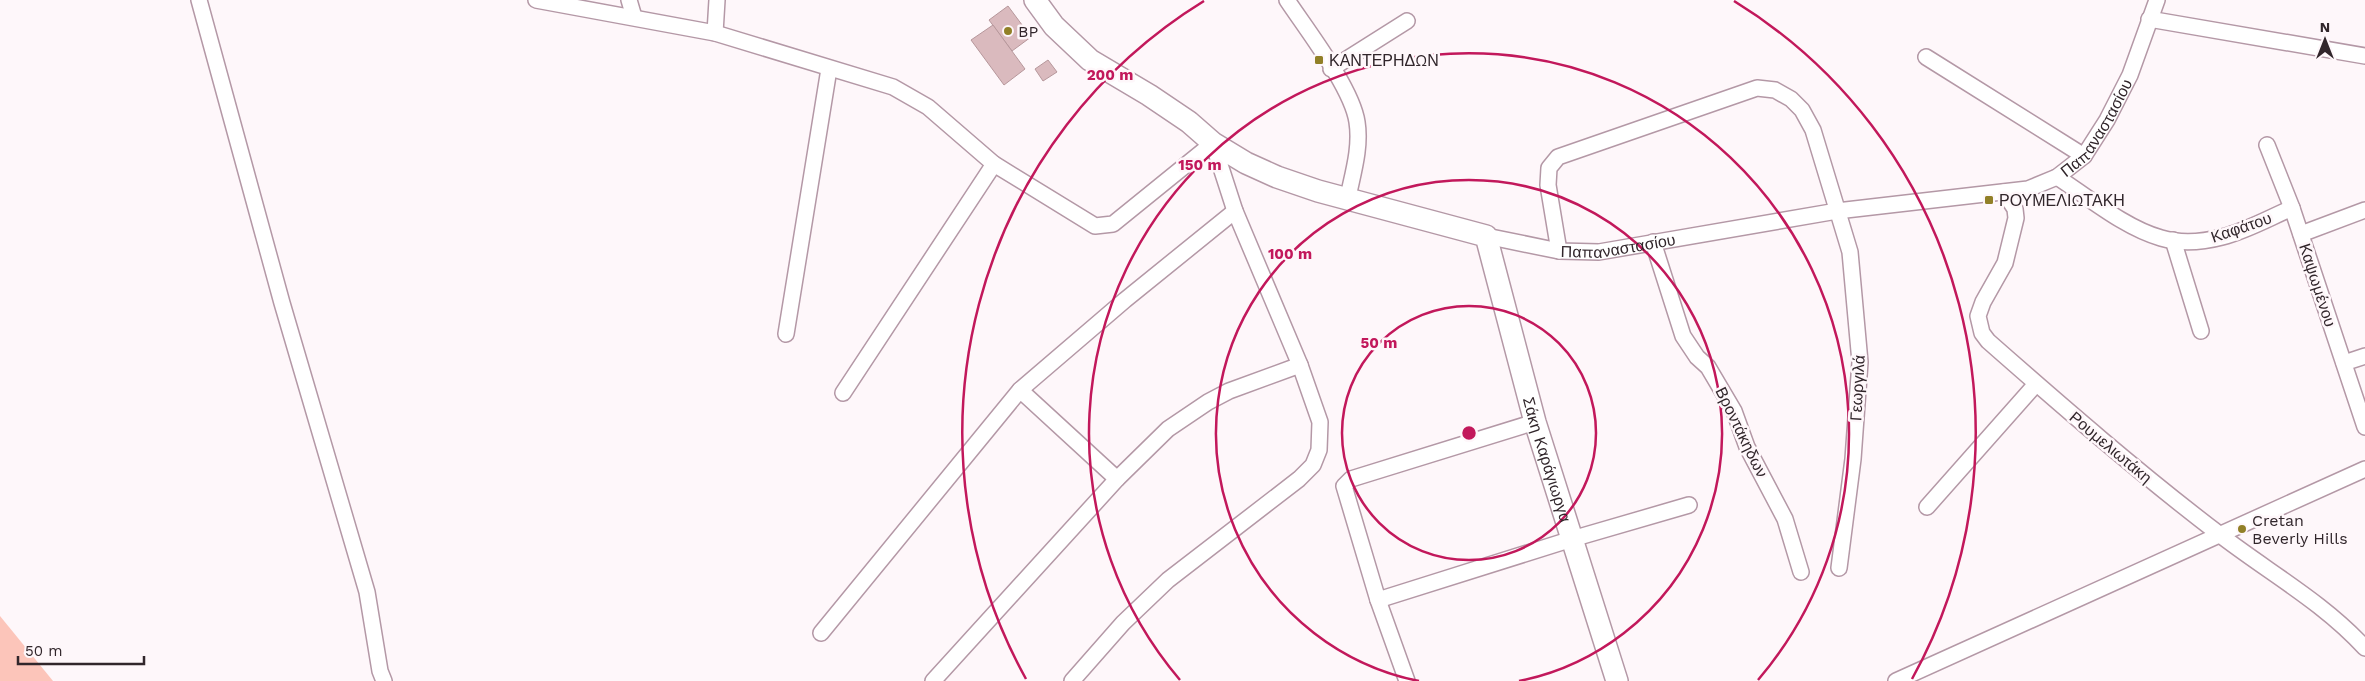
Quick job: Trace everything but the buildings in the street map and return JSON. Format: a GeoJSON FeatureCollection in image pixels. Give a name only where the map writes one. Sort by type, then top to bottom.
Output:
{"type":"FeatureCollection","features":[{"type":"Feature","properties":{"kind":"street"},"geometry":{"type":"LineString","coordinates":[[199,0],[282,303],[367,592],[380,671],[384,681]]}},
{"type":"Feature","properties":{"kind":"street"},"geometry":{"type":"LineString","coordinates":[[536,0],[715,33],[893,86],[910,94],[928,107],[994,164],[1095,226],[1103,227],[1113,224],[1213,143],[1235,211],[1300,365],[1320,422],[1319,450],[1313,465],[1299,479],[1168,580],[1123,623],[1072,681]]}},
{"type":"Feature","properties":{"kind":"street"},"geometry":{"type":"LineString","coordinates":[[629,0],[634,17]]}},
{"type":"Feature","properties":{"kind":"street"},"geometry":{"type":"LineString","coordinates":[[715,33],[717,0]]}},
{"type":"Feature","properties":{"kind":"street","name":"Παπαναστασίου"},"geometry":{"type":"LineString","coordinates":[[1036,0],[1054,26],[1090,60],[1155,99],[1189,122],[1213,143],[1246,163],[1277,177],[1318,191],[1348,197],[1486,236],[1559,251],[1599,252],[1837,211],[2028,189],[2057,176],[2084,156],[2107,120],[2130,75],[2157,0]]}},
{"type":"Feature","properties":{"kind":"street"},"geometry":{"type":"LineString","coordinates":[[1287,0],[1347,92],[1357,121],[1358,150],[1348,197]]}},
{"type":"Feature","properties":{"kind":"street"},"geometry":{"type":"LineString","coordinates":[[2149,19],[2365,56]]}},
{"type":"Feature","properties":{"kind":"street"},"geometry":{"type":"LineString","coordinates":[[1331,68],[1407,21]]}},
{"type":"Feature","properties":{"kind":"street"},"geometry":{"type":"LineString","coordinates":[[1926,57],[2084,156]]}},
{"type":"Feature","properties":{"kind":"street"},"geometry":{"type":"LineString","coordinates":[[786,334],[829,68]]}},
{"type":"Feature","properties":{"kind":"street","name":"Γεωργιλά"},"geometry":{"type":"LineString","coordinates":[[1559,251],[1548,185],[1549,168],[1558,157],[1757,88],[1775,90],[1792,99],[1802,110],[1813,130],[1850,252],[1860,362],[1853,459],[1839,568]]}},
{"type":"Feature","properties":{"kind":"street","name":"Καψωμένου"},"geometry":{"type":"LineString","coordinates":[[2267,145],[2292,208],[2365,427]]}},
{"type":"Feature","properties":{"kind":"street"},"geometry":{"type":"LineString","coordinates":[[843,393],[994,164]]}},
{"type":"Feature","properties":{"kind":"street","name":"Καφάτου"},"geometry":{"type":"LineString","coordinates":[[2057,176],[2122,220],[2161,238],[2172,240],[2199,241],[2223,236],[2292,208]]}},
{"type":"Feature","properties":{"kind":"street","name":"Ρουμελιωτάκη"},"geometry":{"type":"LineString","coordinates":[[2004,192],[2014,210],[2016,218],[2005,263],[1983,302],[1978,316],[1982,333],[1988,341],[2117,453],[2219,534],[2285,583],[2320,605],[2365,648]]}},
{"type":"Feature","properties":{"kind":"street"},"geometry":{"type":"LineString","coordinates":[[2301,234],[2365,210]]}},
{"type":"Feature","properties":{"kind":"street"},"geometry":{"type":"LineString","coordinates":[[821,633],[1020,390],[1125,300],[1235,211]]}},
{"type":"Feature","properties":{"kind":"street","name":"Σάκη Καράγιωργα"},"geometry":{"type":"LineString","coordinates":[[1486,236],[1535,422],[1616,681]]}},
{"type":"Feature","properties":{"kind":"street"},"geometry":{"type":"LineString","coordinates":[[2172,240],[2201,331]]}},
{"type":"Feature","properties":{"kind":"street","name":"Βροντάκηδων"},"geometry":{"type":"LineString","coordinates":[[1653,242],[1683,336],[1712,374],[1734,410],[1747,447],[1785,519],[1801,572]]}},
{"type":"Feature","properties":{"kind":"street"},"geometry":{"type":"LineString","coordinates":[[2344,363],[2365,356]]}},
{"type":"Feature","properties":{"kind":"street"},"geometry":{"type":"LineString","coordinates":[[933,681],[1118,479],[1168,429],[1208,402],[1229,391],[1300,365]]}},
{"type":"Feature","properties":{"kind":"street"},"geometry":{"type":"LineString","coordinates":[[1927,507],[2036,384]]}},
{"type":"Feature","properties":{"kind":"street"},"geometry":{"type":"LineString","coordinates":[[1020,390],[1118,479]]}},
{"type":"Feature","properties":{"kind":"street"},"geometry":{"type":"LineString","coordinates":[[1407,681],[1378,600],[1344,486],[1351,479],[1535,422]]}},
{"type":"Feature","properties":{"kind":"street"},"geometry":{"type":"LineString","coordinates":[[1896,681],[2010,628],[2170,559],[2219,534],[2365,469]]}},
{"type":"Feature","properties":{"kind":"street"},"geometry":{"type":"LineString","coordinates":[[1378,600],[1572,539],[1689,505]]}},
{"type":"Feature","properties":{"kind":"shaded area"},"geometry":{"type":"Polygon","coordinates":[[[0,616],[53,681],[0,681],[0,616]]]}},
{"type":"Feature","properties":{"kind":"place","name":"BP"},"geometry":{"type":"Point","coordinates":[1008,31]}},
{"type":"Feature","properties":{"kind":"place","name":"ΚΑΝΤΕΡΗΔΩΝ"},"geometry":{"type":"Point","coordinates":[1319,60]}},
{"type":"Feature","properties":{"kind":"place","name":"ΡΟΥΜΕΛΙΩΤΑΚΗ"},"geometry":{"type":"Point","coordinates":[1989,200]}},
{"type":"Feature","properties":{"kind":"place","name":"Cretan Beverly Hills"},"geometry":{"type":"Point","coordinates":[2242,529]}}]}
